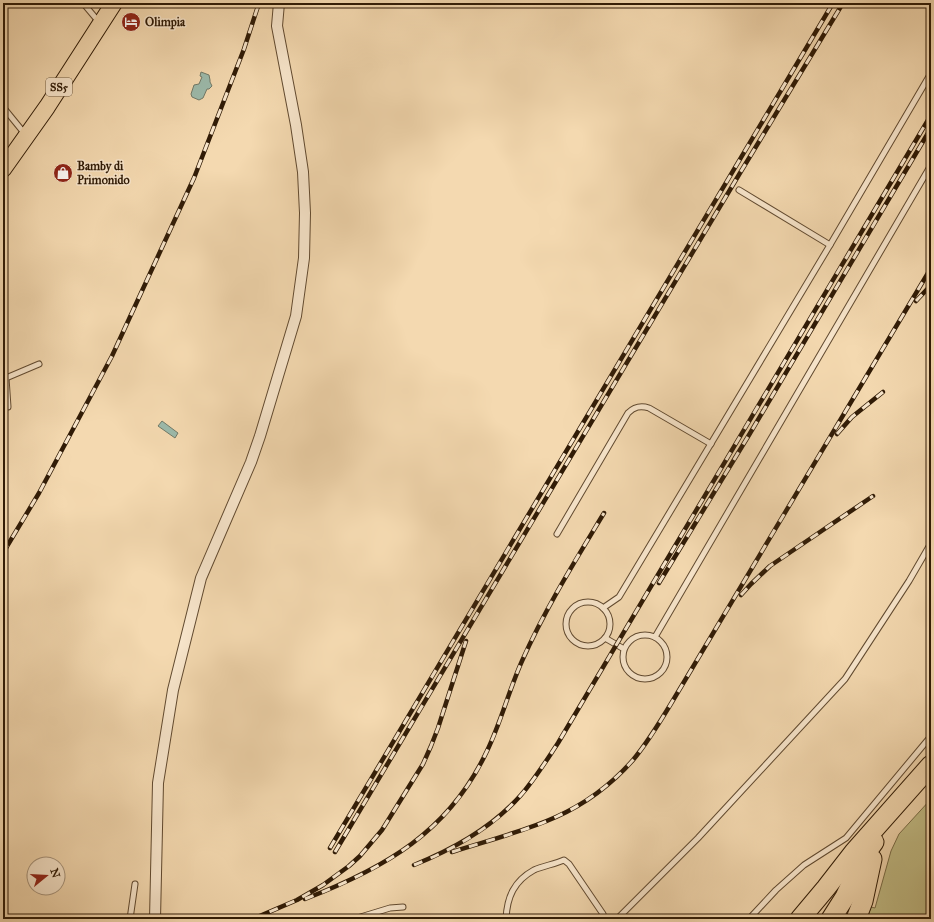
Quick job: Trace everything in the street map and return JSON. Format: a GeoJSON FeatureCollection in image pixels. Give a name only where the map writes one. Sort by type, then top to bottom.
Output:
{"type":"FeatureCollection","features":[{"type":"Feature","properties":{"kind":"highway"},"geometry":{"type":"LineString","coordinates":[[800,919],[854,852],[931,765]]}},
{"type":"Feature","properties":{"kind":"highway"},"geometry":{"type":"LineString","coordinates":[[856,919],[863,901],[867,878],[875,850],[897,818],[931,778]]}},
{"type":"Feature","properties":{"kind":"highway"},"geometry":{"type":"LineString","coordinates":[[831,919],[845,897],[872,844],[889,824],[897,818]]}},
{"type":"Feature","properties":{"kind":"main road","name":"SS5"},"geometry":{"type":"LineString","coordinates":[[3,169],[51,100],[114,3]]}},
{"type":"Feature","properties":{"kind":"street"},"geometry":{"type":"LineString","coordinates":[[155,919],[158,783],[173,690],[201,578],[251,462],[260,436],[296,316],[304,258],[305,213],[303,172],[296,125],[277,26],[279,3]]}},
{"type":"Feature","properties":{"kind":"lane"},"geometry":{"type":"LineString","coordinates":[[83,3],[100,24]]}},
{"type":"Feature","properties":{"kind":"lane"},"geometry":{"type":"LineString","coordinates":[[604,608],[619,596],[830,246],[931,73]]}},
{"type":"Feature","properties":{"kind":"lane"},"geometry":{"type":"LineString","coordinates":[[3,107],[26,135]]}},
{"type":"Feature","properties":{"kind":"lane"},"geometry":{"type":"LineString","coordinates":[[655,636],[931,166]]}},
{"type":"Feature","properties":{"kind":"lane"},"geometry":{"type":"LineString","coordinates":[[740,190],[830,246]]}},
{"type":"Feature","properties":{"kind":"lane"},"geometry":{"type":"LineString","coordinates":[[8,407],[4,377],[39,364]]}},
{"type":"Feature","properties":{"kind":"lane"},"geometry":{"type":"LineString","coordinates":[[557,534],[628,414],[635,408],[640,406],[650,408],[711,444]]}},
{"type":"Feature","properties":{"kind":"lane"},"geometry":{"type":"LineString","coordinates":[[617,919],[698,838],[845,679],[909,581],[931,543]]}},
{"type":"Feature","properties":{"kind":"lane"},"geometry":{"type":"LineString","coordinates":[[584,601],[598,603],[604,608],[610,619],[610,626],[605,638],[593,646],[586,646],[572,640],[568,635],[565,621],[571,608],[584,601]]}},
{"type":"Feature","properties":{"kind":"lane"},"geometry":{"type":"LineString","coordinates":[[648,634],[655,636],[662,641],[666,647],[668,662],[660,674],[654,678],[639,679],[627,670],[624,664],[624,649],[628,642],[634,637],[648,634]]}},
{"type":"Feature","properties":{"kind":"lane"},"geometry":{"type":"LineString","coordinates":[[605,638],[624,649]]}},
{"type":"Feature","properties":{"kind":"lane"},"geometry":{"type":"LineString","coordinates":[[749,919],[776,890],[804,865],[846,838],[931,736]]}},
{"type":"Feature","properties":{"kind":"lane"},"geometry":{"type":"LineString","coordinates":[[506,919],[508,901],[512,891],[523,878],[535,870],[564,860],[570,864],[605,919]]}},
{"type":"Feature","properties":{"kind":"lane"},"geometry":{"type":"LineString","coordinates":[[130,919],[135,884]]}},
{"type":"Feature","properties":{"kind":"lane"},"geometry":{"type":"LineString","coordinates":[[354,919],[390,908],[403,907]]}},
{"type":"Feature","properties":{"kind":"shaded area"},"geometry":{"type":"Polygon","coordinates":[[[201,72],[209,75],[212,86],[207,89],[203,98],[199,100],[192,97],[191,94],[194,85],[199,84],[202,77],[200,76],[201,72]]]}},
{"type":"Feature","properties":{"kind":"shaded area"},"geometry":{"type":"Polygon","coordinates":[[[162,421],[178,433],[175,438],[158,426],[162,421]]]}},
{"type":"Feature","properties":{"kind":"shaded area"},"geometry":{"type":"Polygon","coordinates":[[[931,799],[931,919],[867,919],[871,907],[875,908],[891,851],[899,834],[931,799]]]}},
{"type":"Feature","properties":{"kind":"railway"},"geometry":{"type":"LineString","coordinates":[[3,553],[39,493],[112,356],[194,178],[244,49],[259,3]]}},
{"type":"Feature","properties":{"kind":"railway"},"geometry":{"type":"LineString","coordinates":[[330,848],[833,3]]}},
{"type":"Feature","properties":{"kind":"railway"},"geometry":{"type":"LineString","coordinates":[[335,852],[843,3]]}},
{"type":"Feature","properties":{"kind":"railway"},"geometry":{"type":"LineString","coordinates":[[414,865],[458,845],[498,818],[521,795],[540,770],[558,743],[931,115]]}},
{"type":"Feature","properties":{"kind":"railway"},"geometry":{"type":"LineString","coordinates":[[659,583],[749,435],[931,128]]}},
{"type":"Feature","properties":{"kind":"railway"},"geometry":{"type":"LineString","coordinates":[[452,852],[531,827],[567,812],[598,793],[633,760],[649,739],[931,268]]}},
{"type":"Feature","properties":{"kind":"railway"},"geometry":{"type":"LineString","coordinates":[[916,301],[931,285]]}},
{"type":"Feature","properties":{"kind":"railway"},"geometry":{"type":"LineString","coordinates":[[837,434],[852,417],[883,392]]}},
{"type":"Feature","properties":{"kind":"railway"},"geometry":{"type":"LineString","coordinates":[[741,595],[770,566],[873,496]]}},
{"type":"Feature","properties":{"kind":"railway"},"geometry":{"type":"LineString","coordinates":[[305,899],[362,874],[388,860],[412,844],[434,825],[454,804],[472,779],[487,751],[497,729],[517,672],[540,623],[604,513]]}},
{"type":"Feature","properties":{"kind":"railway"},"geometry":{"type":"LineString","coordinates":[[253,919],[297,900],[323,885],[360,856],[382,830],[423,764],[438,728],[466,641]]}},
{"type":"Feature","properties":{"kind":"place","name":"Olimpia"},"geometry":{"type":"Point","coordinates":[131,22]}},
{"type":"Feature","properties":{"kind":"place","name":"Bamby di Primonido"},"geometry":{"type":"Point","coordinates":[63,173]}}]}
